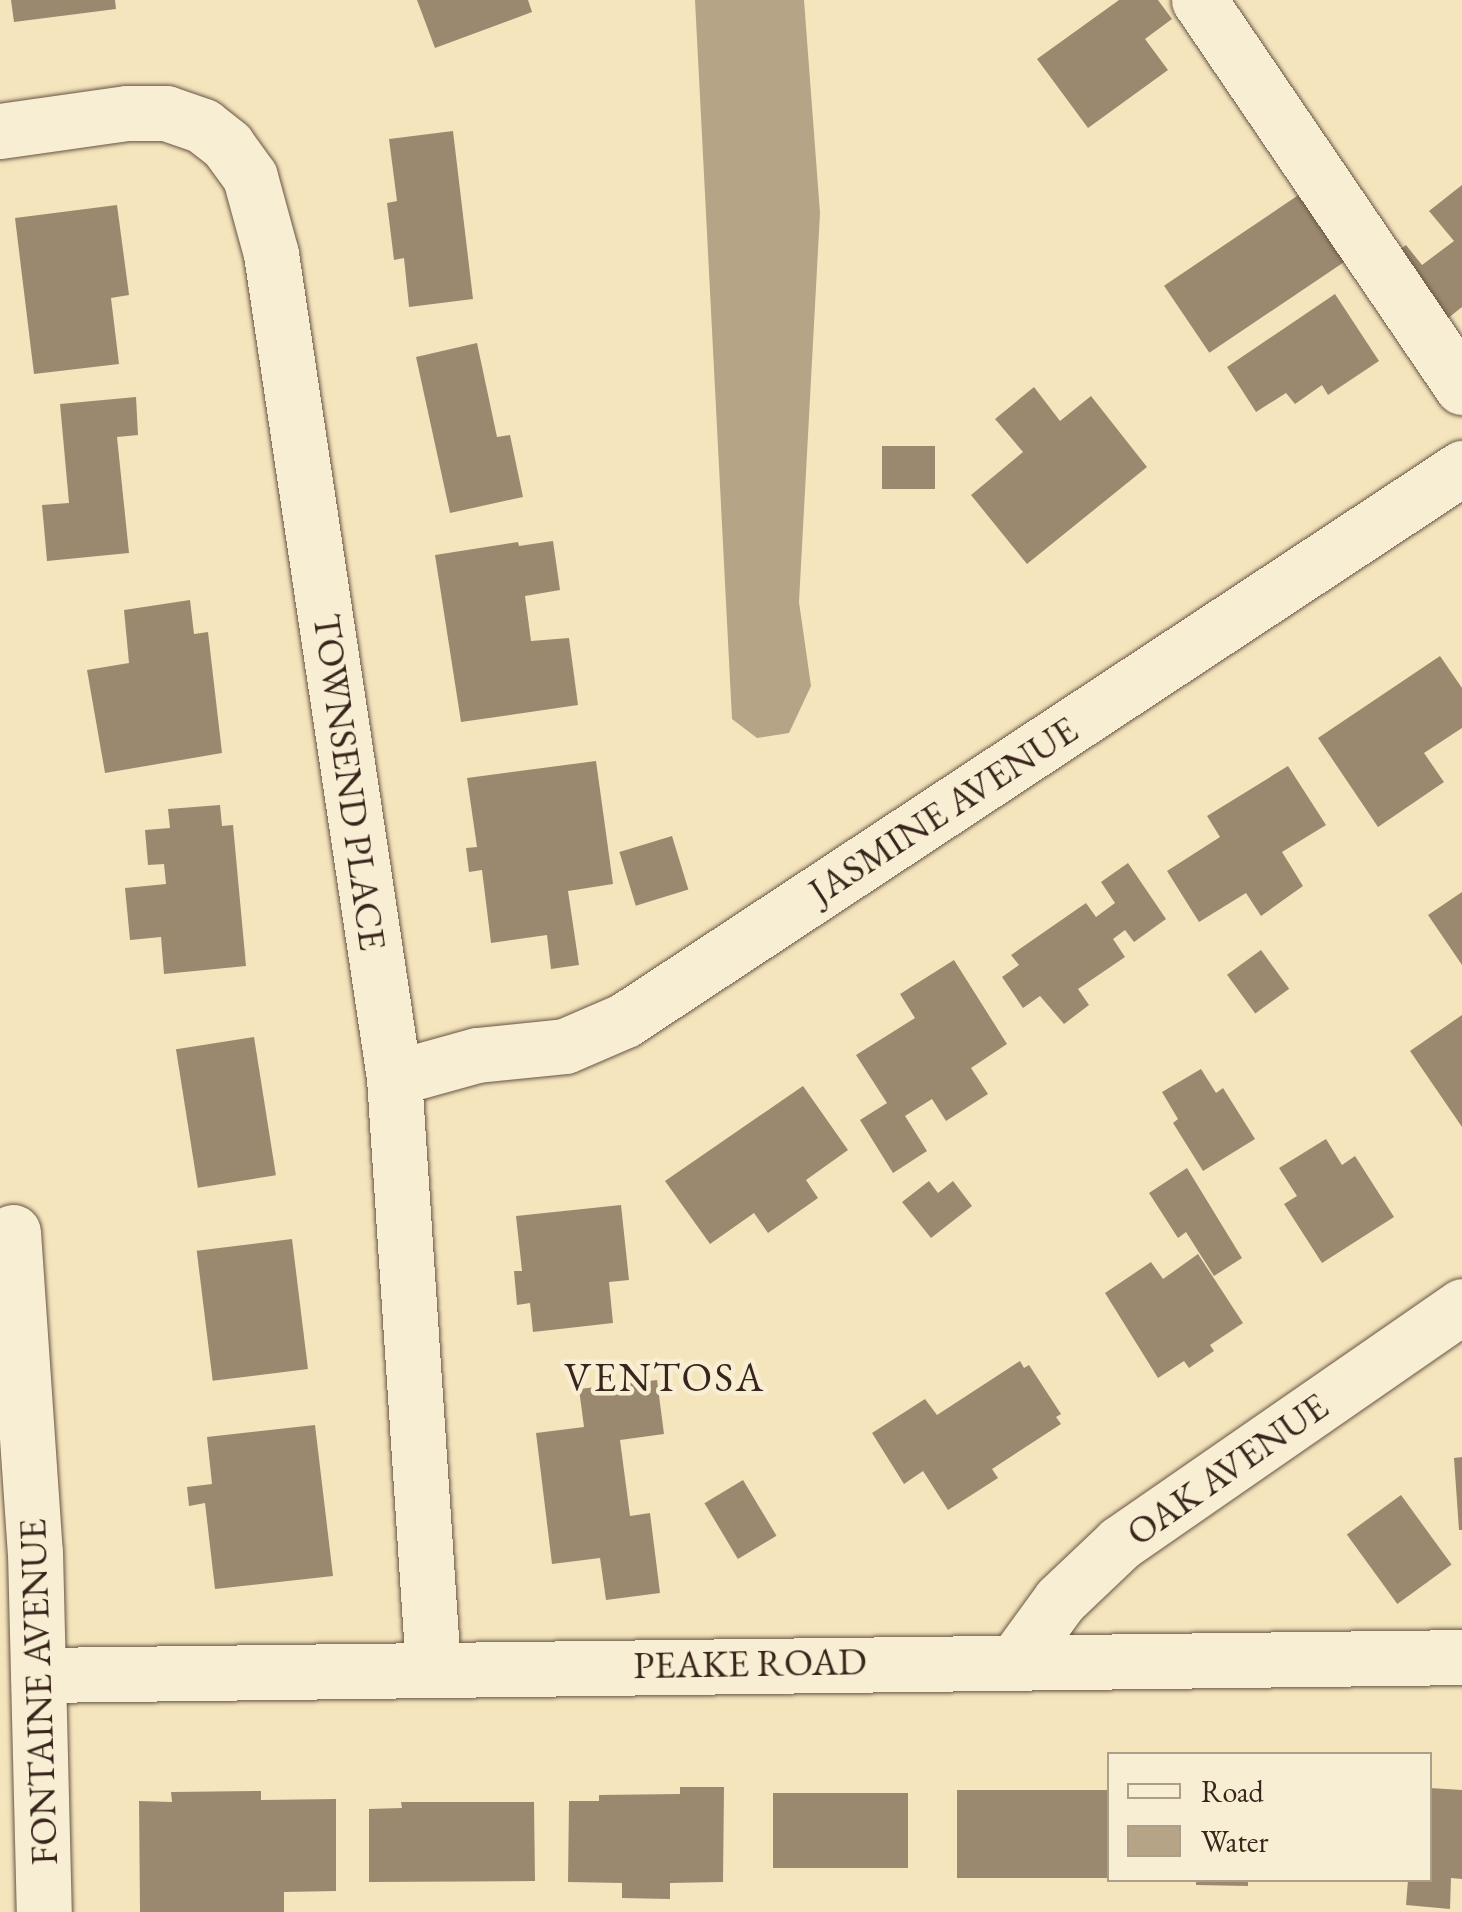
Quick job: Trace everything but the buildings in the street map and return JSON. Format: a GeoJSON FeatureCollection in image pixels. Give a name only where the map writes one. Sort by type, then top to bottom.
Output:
{"type":"FeatureCollection","features":[{"type":"Feature","properties":{"kind":"street"},"geometry":{"type":"LineString","coordinates":[[1199,0],[1462,387]]}},
{"type":"Feature","properties":{"kind":"street","name":"TOWNSEND PLACE"},"geometry":{"type":"LineString","coordinates":[[0,130],[127,113],[166,113],[203,126],[227,145],[250,176],[272,254],[394,1078],[432,1668]]}},
{"type":"Feature","properties":{"kind":"street","name":"JASMINE AVENUE"},"geometry":{"type":"LineString","coordinates":[[394,1078],[476,1055],[565,1046],[626,1020],[1462,468]]}},
{"type":"Feature","properties":{"kind":"street","name":"FONTAINE AVENUE"},"geometry":{"type":"LineString","coordinates":[[14,1232],[36,1552],[44,1912]]}},
{"type":"Feature","properties":{"kind":"street","name":"OAK AVENUE"},"geometry":{"type":"LineString","coordinates":[[1017,1659],[1060,1600],[1120,1543],[1462,1306]]}},
{"type":"Feature","properties":{"kind":"street","name":"PEAKE ROAD"},"geometry":{"type":"LineString","coordinates":[[38,1674],[1462,1656]]}},
{"type":"Feature","properties":{"kind":"water"},"geometry":{"type":"Polygon","coordinates":[[[695,0],[804,0],[820,213],[799,602],[811,686],[789,733],[757,738],[732,719],[695,0]]]}},
{"type":"Feature","properties":{"kind":"district","name":"VENTOSA"},"geometry":{"type":"Point","coordinates":[665,1377]}}]}
